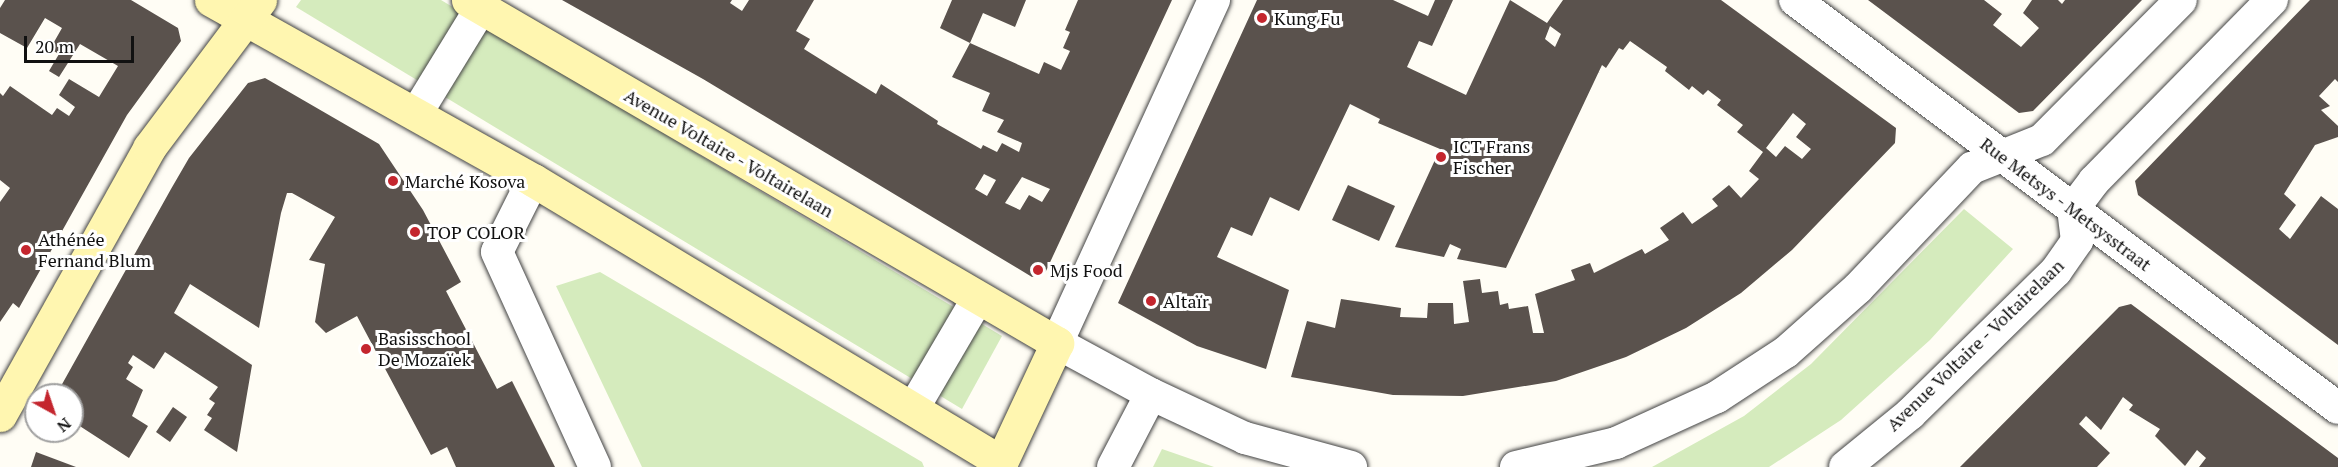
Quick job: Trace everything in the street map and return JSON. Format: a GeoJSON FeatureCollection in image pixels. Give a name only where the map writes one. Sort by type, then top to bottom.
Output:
{"type":"FeatureCollection","features":[{"type":"Feature","properties":{"kind":"street"},"geometry":{"type":"LineString","coordinates":[[211,0],[252,10],[416,114],[533,180],[915,407],[1003,465],[1214,0]]}},
{"type":"Feature","properties":{"kind":"street","name":"Rue Metsys - Metsysstraat"},"geometry":{"type":"LineString","coordinates":[[1794,0],[2338,408]]}},
{"type":"Feature","properties":{"kind":"street"},"geometry":{"type":"LineString","coordinates":[[1516,467],[1616,443],[1717,397],[1786,352],[1850,295],[1972,168],[2042,140],[2181,0]]}},
{"type":"Feature","properties":{"kind":"street"},"geometry":{"type":"LineString","coordinates":[[2073,209],[2094,181],[2272,0]]}},
{"type":"Feature","properties":{"kind":"street","name":"Avenue Voltaire - Voltairelaan"},"geometry":{"type":"LineString","coordinates":[[416,114],[474,4],[978,298],[1151,394],[1245,438],[1351,467]]}},
{"type":"Feature","properties":{"kind":"street"},"geometry":{"type":"LineString","coordinates":[[0,415],[149,148],[252,10]]}},
{"type":"Feature","properties":{"kind":"street"},"geometry":{"type":"LineString","coordinates":[[533,180],[497,252],[595,467]]}},
{"type":"Feature","properties":{"kind":"street","name":"Avenue Voltaire - Voltairelaan"},"geometry":{"type":"LineString","coordinates":[[1845,467],[1910,414],[2056,271],[2077,241],[2073,209]]}},
{"type":"Feature","properties":{"kind":"street"},"geometry":{"type":"LineString","coordinates":[[915,407],[978,298]]}},
{"type":"Feature","properties":{"kind":"street"},"geometry":{"type":"LineString","coordinates":[[1113,467],[1151,394]]}},
{"type":"Feature","properties":{"kind":"green space"},"geometry":{"type":"Polygon","coordinates":[[[301,0],[441,0],[1002,336],[962,409],[296,7],[301,0]]]}},
{"type":"Feature","properties":{"kind":"green space"},"geometry":{"type":"Polygon","coordinates":[[[1964,209],[2013,249],[1930,340],[1841,420],[1769,467],[1652,467],[1744,416],[1811,364],[1964,209]]]}},
{"type":"Feature","properties":{"kind":"green space"},"geometry":{"type":"Polygon","coordinates":[[[600,272],[922,462],[924,467],[642,467],[556,286],[600,272]]]}},
{"type":"Feature","properties":{"kind":"green space"},"geometry":{"type":"Polygon","coordinates":[[[1162,449],[1214,467],[1153,467],[1162,449]]]}},
{"type":"Feature","properties":{"kind":"building"},"geometry":{"type":"Polygon","coordinates":[[[5,0],[131,0],[178,28],[181,41],[127,115],[19,308],[13,303],[0,322],[0,202],[10,188],[0,180],[0,93],[3,96],[10,86],[52,115],[57,108],[69,116],[75,107],[59,95],[69,79],[99,97],[118,66],[80,44],[59,77],[49,71],[59,54],[50,49],[62,28],[45,18],[27,48],[0,33],[0,8],[5,0]]]}},
{"type":"Feature","properties":{"kind":"building"},"geometry":{"type":"Polygon","coordinates":[[[562,0],[732,0],[730,3],[742,11],[749,0],[814,0],[796,31],[810,39],[804,49],[876,94],[881,84],[938,121],[937,124],[981,149],[983,145],[997,152],[1002,143],[1019,152],[1022,143],[997,132],[1004,120],[982,111],[990,93],[952,77],[970,43],[1039,74],[1044,62],[1061,70],[1070,51],[1063,48],[1070,32],[1065,30],[1078,0],[1172,0],[1046,271],[1032,277],[703,79],[562,0]],[[984,174],[975,189],[987,196],[996,180],[984,174]],[[1022,177],[1005,203],[1020,210],[1029,195],[1042,202],[1050,189],[1022,177]]]}},
{"type":"Feature","properties":{"kind":"building"},"geometry":{"type":"Polygon","coordinates":[[[952,0],[1026,0],[1015,27],[983,13],[970,43],[940,28],[952,0]]]}},
{"type":"Feature","properties":{"kind":"building"},"geometry":{"type":"Polygon","coordinates":[[[1257,0],[1393,0],[1428,16],[1435,0],[1453,0],[1432,46],[1419,41],[1407,67],[1466,95],[1510,0],[1547,23],[1563,0],[1721,0],[1896,128],[1895,143],[1792,250],[1741,293],[1686,328],[1626,357],[1556,381],[1463,396],[1393,395],[1291,377],[1307,321],[1335,328],[1341,299],[1401,308],[1400,317],[1427,318],[1428,303],[1453,303],[1454,324],[1469,322],[1463,281],[1480,279],[1482,293],[1498,291],[1500,305],[1508,303],[1509,309],[1528,306],[1533,333],[1544,333],[1535,294],[1575,280],[1571,270],[1590,263],[1594,273],[1642,249],[1645,254],[1669,240],[1660,228],[1683,212],[1692,224],[1718,206],[1712,199],[1729,185],[1741,198],[1759,179],[1749,171],[1763,152],[1737,132],[1743,125],[1717,105],[1721,100],[1708,90],[1703,95],[1692,86],[1689,90],[1665,71],[1667,67],[1630,41],[1623,50],[1619,48],[1606,68],[1602,65],[1506,268],[1457,259],[1461,249],[1450,244],[1444,257],[1395,247],[1440,149],[1378,123],[1380,119],[1350,104],[1299,211],[1270,197],[1252,236],[1231,227],[1217,257],[1289,290],[1266,369],[1197,346],[1118,303],[1257,0]],[[1550,26],[1545,39],[1555,47],[1561,34],[1550,26]],[[1793,113],[1766,148],[1776,157],[1785,146],[1802,159],[1811,149],[1796,137],[1806,124],[1793,113]]]}},
{"type":"Feature","properties":{"kind":"building"},"geometry":{"type":"Polygon","coordinates":[[[1868,0],[1984,0],[2002,14],[1993,25],[2021,47],[2039,28],[2023,13],[2032,0],[2058,0],[2062,4],[2065,0],[2142,0],[2033,111],[2019,113],[1868,0]]]}},
{"type":"Feature","properties":{"kind":"building"},"geometry":{"type":"Polygon","coordinates":[[[2310,0],[2338,0],[2338,82],[2335,79],[2319,96],[2330,106],[2321,110],[2338,126],[2338,137],[2315,145],[2284,194],[2296,205],[2279,229],[2290,239],[2321,196],[2338,209],[2338,345],[2138,195],[2135,181],[2310,0]]]}},
{"type":"Feature","properties":{"kind":"building"},"geometry":{"type":"Polygon","coordinates":[[[265,78],[379,144],[423,210],[461,282],[446,291],[497,389],[512,381],[555,467],[456,467],[447,447],[431,455],[357,316],[326,333],[315,322],[325,264],[309,260],[335,217],[292,193],[287,193],[281,213],[259,328],[190,284],[174,313],[252,365],[237,452],[204,430],[212,418],[207,415],[215,403],[209,399],[218,387],[165,352],[154,369],[133,355],[128,363],[133,367],[126,379],[143,390],[132,416],[148,426],[129,458],[84,429],[84,383],[63,383],[189,158],[248,83],[265,78]]]}},
{"type":"Feature","properties":{"kind":"building"},"geometry":{"type":"Polygon","coordinates":[[[1348,185],[1395,206],[1379,241],[1332,220],[1348,185]]]}},
{"type":"Feature","properties":{"kind":"building"},"geometry":{"type":"Polygon","coordinates":[[[2131,304],[2338,458],[2338,467],[2199,467],[2206,458],[2197,450],[2185,466],[2155,436],[2160,429],[2129,410],[2133,405],[2123,397],[2101,430],[2086,416],[2079,424],[2110,453],[2097,467],[1960,467],[2119,307],[2131,304]]]}},
{"type":"Feature","properties":{"kind":"building"},"geometry":{"type":"Polygon","coordinates":[[[173,407],[187,417],[170,442],[156,432],[173,407]]]}},
{"type":"Feature","properties":{"kind":"building"},"geometry":{"type":"Polygon","coordinates":[[[36,452],[76,467],[31,467],[36,452]]]}},
{"type":"Feature","properties":{"kind":"place","name":"Kung Fu"},"geometry":{"type":"Point","coordinates":[1262,18]}},
{"type":"Feature","properties":{"kind":"place","name":"ICT Frans Fischer"},"geometry":{"type":"Point","coordinates":[1441,157]}},
{"type":"Feature","properties":{"kind":"place","name":"Marché Kosova"},"geometry":{"type":"Point","coordinates":[393,181]}},
{"type":"Feature","properties":{"kind":"place","name":"TOP COLOR"},"geometry":{"type":"Point","coordinates":[415,232]}},
{"type":"Feature","properties":{"kind":"place","name":"Athénée Fernand Blum"},"geometry":{"type":"Point","coordinates":[26,250]}},
{"type":"Feature","properties":{"kind":"place","name":"Mjs Food"},"geometry":{"type":"Point","coordinates":[1038,270]}},
{"type":"Feature","properties":{"kind":"place","name":"Altaïr"},"geometry":{"type":"Point","coordinates":[1151,301]}},
{"type":"Feature","properties":{"kind":"place","name":"Basisschool De Mozaïek"},"geometry":{"type":"Point","coordinates":[366,349]}}]}
